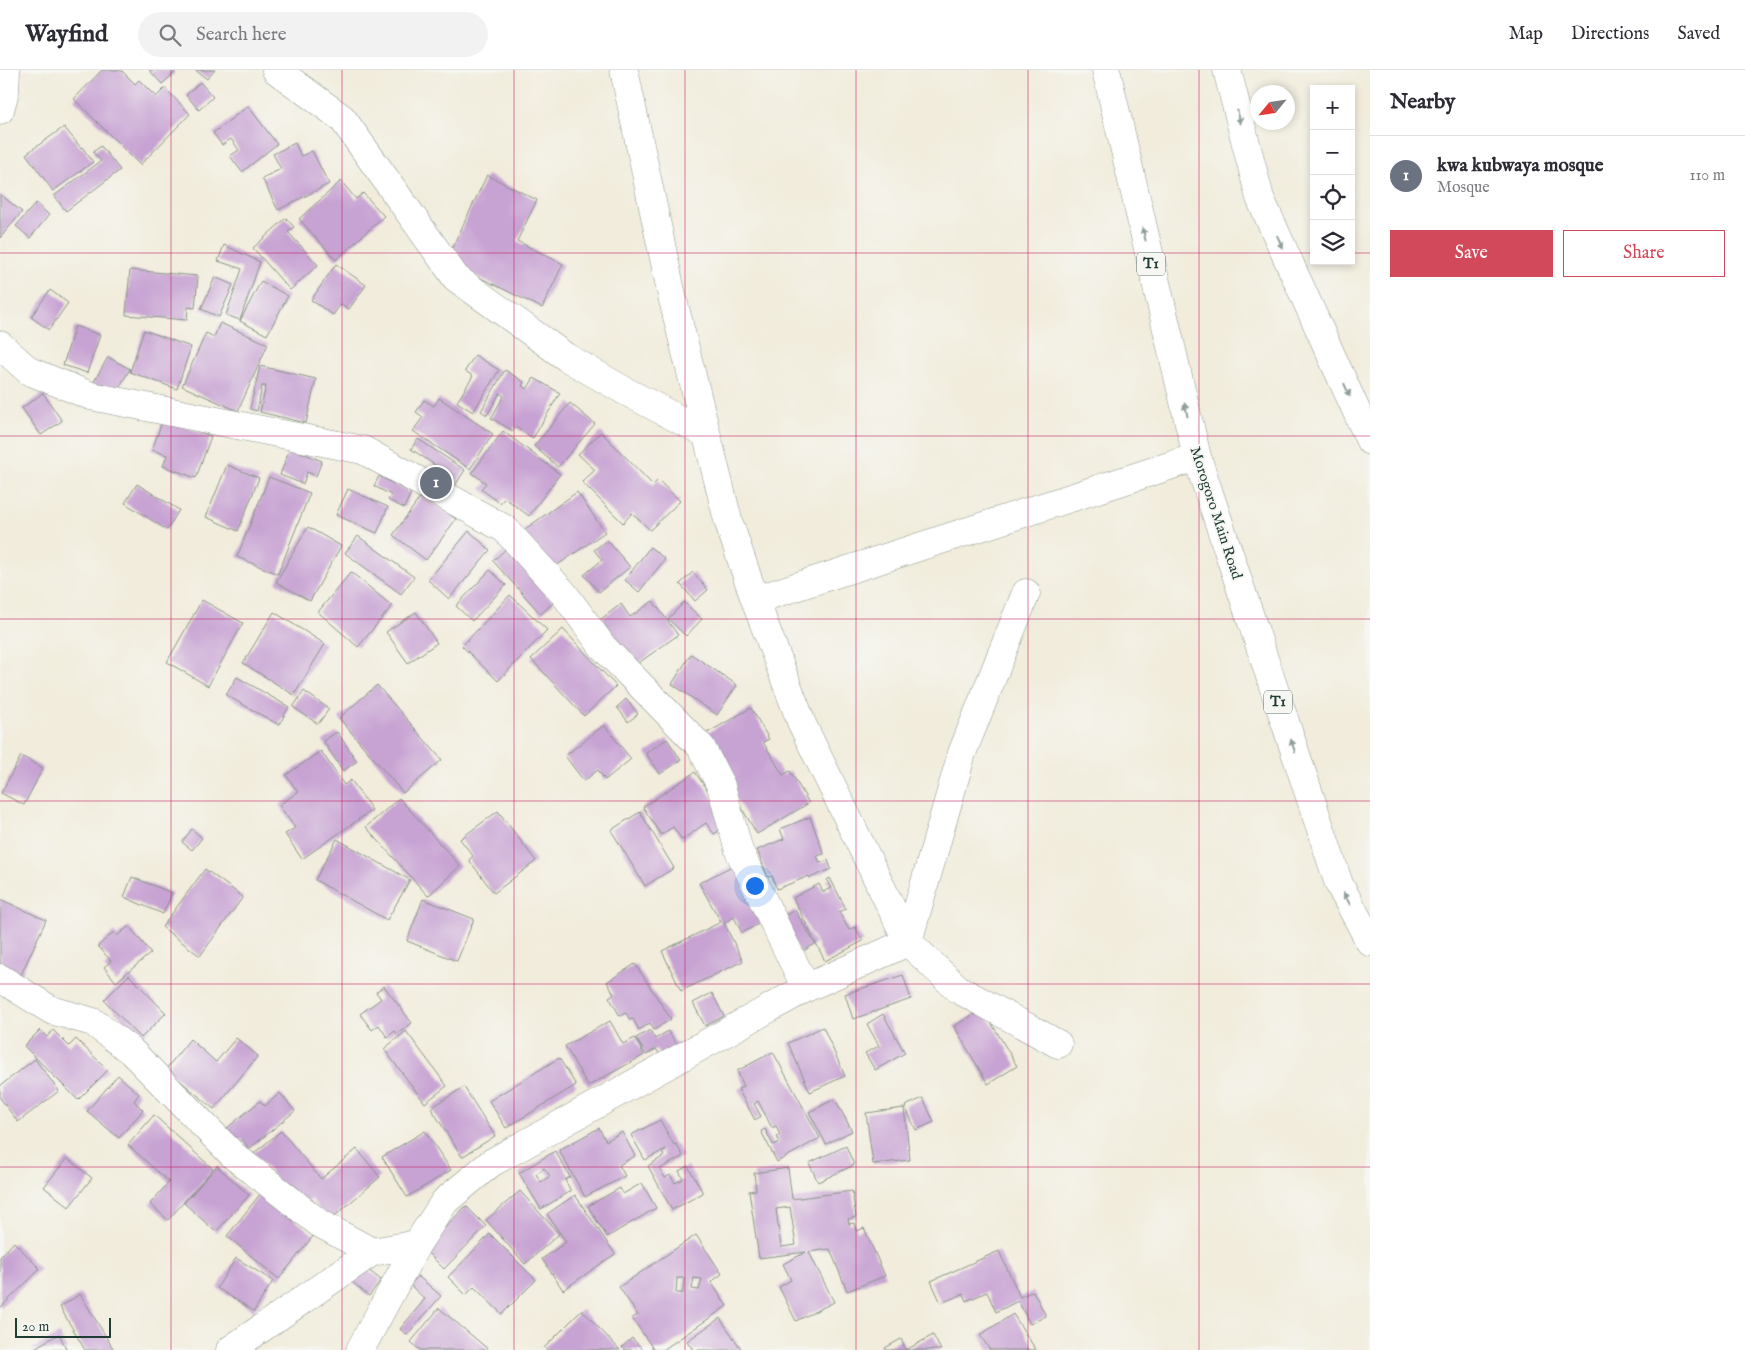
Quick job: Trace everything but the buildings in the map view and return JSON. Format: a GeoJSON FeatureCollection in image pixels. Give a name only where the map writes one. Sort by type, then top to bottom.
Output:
{"type":"FeatureCollection","features":[{"type":"Feature","properties":{"kind":"main road"},"geometry":{"type":"LineString","coordinates":[[0,110],[5,91],[6,70]]}},
{"type":"Feature","properties":{"kind":"main road"},"geometry":{"type":"LineString","coordinates":[[276,70],[342,118],[456,278],[566,358],[705,432]]}},
{"type":"Feature","properties":{"kind":"main road"},"geometry":{"type":"LineString","coordinates":[[624,70],[672,296],[728,520],[755,600],[802,724],[908,942],[958,989],[1058,1044]]}},
{"type":"Feature","properties":{"kind":"main road","name":"Morogoro Main Road"},"geometry":{"type":"LineString","coordinates":[[1106,70],[1197,457],[1339,884],[1370,942]]}},
{"type":"Feature","properties":{"kind":"main road"},"geometry":{"type":"LineString","coordinates":[[1227,70],[1260,198],[1370,441]]}},
{"type":"Feature","properties":{"kind":"main road"},"geometry":{"type":"LineString","coordinates":[[0,345],[29,371],[91,396],[363,450],[505,529],[565,595],[604,647],[701,747],[721,786],[740,852],[806,988]]}},
{"type":"Feature","properties":{"kind":"main road"},"geometry":{"type":"LineString","coordinates":[[755,600],[1197,457]]}},
{"type":"Feature","properties":{"kind":"main road"},"geometry":{"type":"LineString","coordinates":[[360,1350],[417,1244],[446,1201],[491,1163],[806,988],[908,942],[962,753],[1026,593]]}},
{"type":"Feature","properties":{"kind":"main road"},"geometry":{"type":"LineString","coordinates":[[0,978],[51,1010],[93,1022],[132,1051],[234,1156],[319,1223],[372,1252]]}},
{"type":"Feature","properties":{"kind":"main road"},"geometry":{"type":"LineString","coordinates":[[230,1350],[372,1252],[417,1244]]}},
{"type":"Feature","properties":{"kind":"place","name":"kwa kubwaya mosque"},"geometry":{"type":"Point","coordinates":[436,483]}}]}
